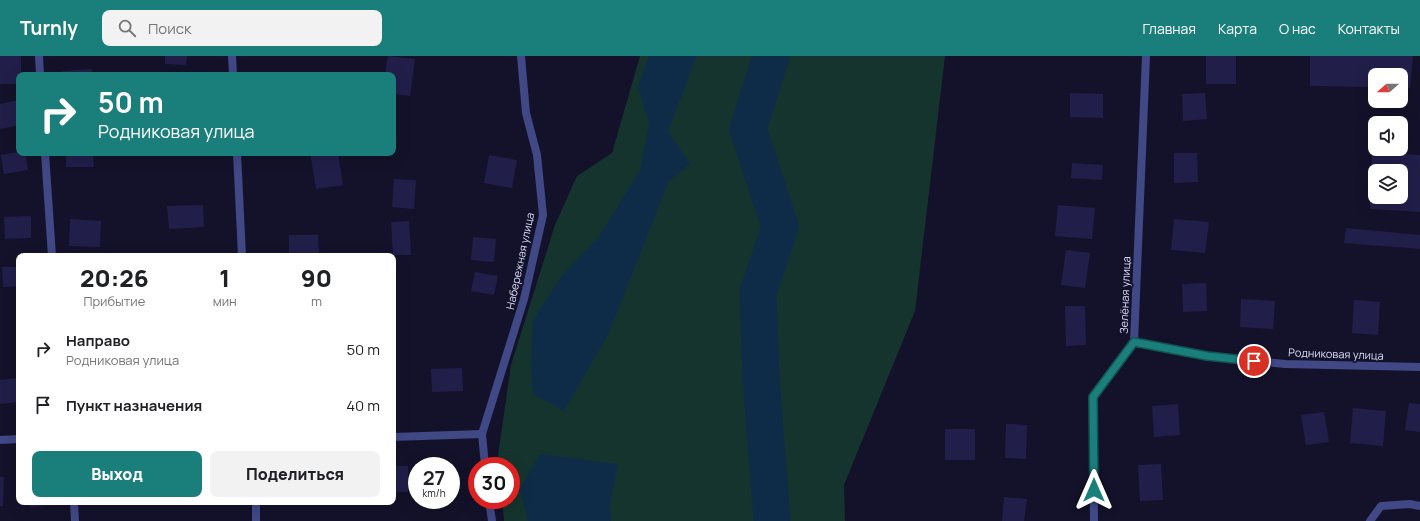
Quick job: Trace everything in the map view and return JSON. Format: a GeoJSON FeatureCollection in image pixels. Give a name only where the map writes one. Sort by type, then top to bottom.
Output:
{"type":"FeatureCollection","features":[{"type":"Feature","properties":{"kind":"street"},"geometry":{"type":"LineString","coordinates":[[39,56],[40,72]]}},
{"type":"Feature","properties":{"kind":"street"},"geometry":{"type":"LineString","coordinates":[[232,56],[233,72]]}},
{"type":"Feature","properties":{"kind":"street","name":"Набережная улица"},"geometry":{"type":"LineString","coordinates":[[484,457],[482,434],[524,299],[543,215],[537,155],[526,113],[521,56]]}},
{"type":"Feature","properties":{"kind":"street","name":"Зелёная улица"},"geometry":{"type":"LineString","coordinates":[[1094,521],[1093,397],[1134,342],[1146,56]]}},
{"type":"Feature","properties":{"kind":"street"},"geometry":{"type":"LineString","coordinates":[[45,156],[52,253]]}},
{"type":"Feature","properties":{"kind":"street"},"geometry":{"type":"LineString","coordinates":[[237,156],[242,253]]}},
{"type":"Feature","properties":{"kind":"street","name":"Родниковая улица"},"geometry":{"type":"LineString","coordinates":[[1134,342],[1207,356],[1285,364],[1420,367]]}},
{"type":"Feature","properties":{"kind":"street"},"geometry":{"type":"LineString","coordinates":[[396,437],[482,434]]}},
{"type":"Feature","properties":{"kind":"street"},"geometry":{"type":"LineString","coordinates":[[0,440],[16,439]]}},
{"type":"Feature","properties":{"kind":"street"},"geometry":{"type":"LineString","coordinates":[[1370,521],[1381,506],[1410,504],[1420,506]]}},
{"type":"Feature","properties":{"kind":"street"},"geometry":{"type":"LineString","coordinates":[[74,505],[75,521]]}},
{"type":"Feature","properties":{"kind":"street"},"geometry":{"type":"LineString","coordinates":[[256,505],[256,521]]}},
{"type":"Feature","properties":{"kind":"street"},"geometry":{"type":"LineString","coordinates":[[490,509],[492,521]]}},
{"type":"Feature","properties":{"kind":"green space"},"geometry":{"type":"Polygon","coordinates":[[[640,56],[945,56],[915,311],[844,485],[845,521],[504,521],[503,509],[520,509],[520,457],[498,457],[498,455],[511,365],[555,225],[577,176],[612,153],[640,56]]]}},
{"type":"Feature","properties":{"kind":"water"},"geometry":{"type":"Polygon","coordinates":[[[649,56],[697,56],[668,131],[690,164],[669,181],[609,333],[564,411],[533,394],[531,364],[533,320],[562,275],[598,238],[640,170],[649,124],[638,86],[649,56]]]}},
{"type":"Feature","properties":{"kind":"water"},"geometry":{"type":"Polygon","coordinates":[[[540,454],[618,464],[610,505],[611,521],[528,521],[520,489],[540,454]]]}},
{"type":"Feature","properties":{"kind":"building"},"geometry":{"type":"Polygon","coordinates":[[[0,56],[21,56],[21,72],[16,72],[16,84],[0,84],[0,56]]]}},
{"type":"Feature","properties":{"kind":"building"},"geometry":{"type":"Polygon","coordinates":[[[165,56],[187,56],[186,65],[165,64],[165,56]]]}},
{"type":"Feature","properties":{"kind":"building"},"geometry":{"type":"Polygon","coordinates":[[[388,56],[415,59],[410,96],[396,94],[396,72],[385,72],[388,56]]]}},
{"type":"Feature","properties":{"kind":"building"},"geometry":{"type":"Polygon","coordinates":[[[1206,56],[1236,56],[1236,84],[1206,84],[1206,56]]]}},
{"type":"Feature","properties":{"kind":"building"},"geometry":{"type":"Polygon","coordinates":[[[1310,56],[1413,56],[1410,88],[1408,88],[1408,68],[1368,68],[1368,87],[1310,86],[1310,56]]]}},
{"type":"Feature","properties":{"kind":"building"},"geometry":{"type":"Polygon","coordinates":[[[92,69],[92,72],[62,71],[92,69]]]}},
{"type":"Feature","properties":{"kind":"building"},"geometry":{"type":"Polygon","coordinates":[[[1070,93],[1103,94],[1103,118],[1070,117],[1070,93]]]}},
{"type":"Feature","properties":{"kind":"building"},"geometry":{"type":"Polygon","coordinates":[[[1205,93],[1207,119],[1183,121],[1182,94],[1205,93]]]}},
{"type":"Feature","properties":{"kind":"building"},"geometry":{"type":"Polygon","coordinates":[[[16,101],[16,126],[0,129],[0,104],[16,101]]]}},
{"type":"Feature","properties":{"kind":"building"},"geometry":{"type":"Polygon","coordinates":[[[16,152],[16,156],[26,156],[28,170],[4,174],[1,155],[16,152]]]}},
{"type":"Feature","properties":{"kind":"building"},"geometry":{"type":"Polygon","coordinates":[[[1174,153],[1197,153],[1198,182],[1174,183],[1174,153]]]}},
{"type":"Feature","properties":{"kind":"building"},"geometry":{"type":"Polygon","coordinates":[[[489,155],[517,160],[512,188],[484,183],[489,155]]]}},
{"type":"Feature","properties":{"kind":"building"},"geometry":{"type":"Polygon","coordinates":[[[1420,155],[1420,212],[1370,209],[1370,204],[1408,204],[1408,164],[1372,164],[1372,156],[1420,155]]]}},
{"type":"Feature","properties":{"kind":"building"},"geometry":{"type":"Polygon","coordinates":[[[66,156],[93,156],[94,167],[66,167],[66,156]]]}},
{"type":"Feature","properties":{"kind":"building"},"geometry":{"type":"Polygon","coordinates":[[[310,156],[338,156],[343,185],[316,189],[310,156]]]}},
{"type":"Feature","properties":{"kind":"building"},"geometry":{"type":"Polygon","coordinates":[[[1072,163],[1103,165],[1102,180],[1071,178],[1072,163]]]}},
{"type":"Feature","properties":{"kind":"building"},"geometry":{"type":"Polygon","coordinates":[[[394,179],[416,180],[414,209],[392,207],[394,179]]]}},
{"type":"Feature","properties":{"kind":"building"},"geometry":{"type":"Polygon","coordinates":[[[203,205],[204,227],[169,229],[167,206],[203,205]]]}},
{"type":"Feature","properties":{"kind":"building"},"geometry":{"type":"Polygon","coordinates":[[[1058,205],[1095,208],[1092,239],[1055,236],[1058,205]]]}},
{"type":"Feature","properties":{"kind":"building"},"geometry":{"type":"Polygon","coordinates":[[[31,216],[31,238],[5,239],[4,217],[31,216]]]}},
{"type":"Feature","properties":{"kind":"building"},"geometry":{"type":"Polygon","coordinates":[[[70,219],[101,221],[100,247],[69,246],[70,219]]]}},
{"type":"Feature","properties":{"kind":"building"},"geometry":{"type":"Polygon","coordinates":[[[1174,219],[1209,222],[1205,253],[1171,250],[1174,219]]]}},
{"type":"Feature","properties":{"kind":"building"},"geometry":{"type":"Polygon","coordinates":[[[409,221],[411,255],[396,255],[396,253],[393,253],[391,222],[409,221]]]}},
{"type":"Feature","properties":{"kind":"building"},"geometry":{"type":"Polygon","coordinates":[[[1346,228],[1420,235],[1420,249],[1344,243],[1346,228]]]}},
{"type":"Feature","properties":{"kind":"building"},"geometry":{"type":"Polygon","coordinates":[[[289,235],[318,235],[319,253],[289,253],[289,235]]]}},
{"type":"Feature","properties":{"kind":"building"},"geometry":{"type":"Polygon","coordinates":[[[473,237],[496,239],[494,262],[471,260],[473,237]]]}},
{"type":"Feature","properties":{"kind":"building"},"geometry":{"type":"Polygon","coordinates":[[[1066,250],[1090,253],[1085,288],[1061,285],[1066,250]]]}},
{"type":"Feature","properties":{"kind":"building"},"geometry":{"type":"Polygon","coordinates":[[[2,267],[16,267],[16,286],[3,287],[2,267]]]}},
{"type":"Feature","properties":{"kind":"building"},"geometry":{"type":"Polygon","coordinates":[[[475,272],[498,276],[494,295],[471,291],[475,272]]]}},
{"type":"Feature","properties":{"kind":"building"},"geometry":{"type":"Polygon","coordinates":[[[1206,283],[1207,311],[1183,312],[1182,284],[1206,283]]]}},
{"type":"Feature","properties":{"kind":"building"},"geometry":{"type":"Polygon","coordinates":[[[1241,299],[1275,301],[1273,329],[1240,327],[1241,299]]]}},
{"type":"Feature","properties":{"kind":"building"},"geometry":{"type":"Polygon","coordinates":[[[1354,300],[1380,302],[1378,335],[1352,333],[1354,300]]]}},
{"type":"Feature","properties":{"kind":"building"},"geometry":{"type":"Polygon","coordinates":[[[1065,306],[1085,306],[1086,345],[1066,346],[1065,306]]]}},
{"type":"Feature","properties":{"kind":"building"},"geometry":{"type":"Polygon","coordinates":[[[462,368],[463,391],[432,392],[431,369],[462,368]]]}},
{"type":"Feature","properties":{"kind":"building"},"geometry":{"type":"Polygon","coordinates":[[[16,378],[16,402],[0,404],[0,380],[16,378]]]}},
{"type":"Feature","properties":{"kind":"building"},"geometry":{"type":"Polygon","coordinates":[[[1409,403],[1420,404],[1420,432],[1405,430],[1409,403]]]}},
{"type":"Feature","properties":{"kind":"building"},"geometry":{"type":"Polygon","coordinates":[[[1178,404],[1180,435],[1154,437],[1152,406],[1178,404]]]}},
{"type":"Feature","properties":{"kind":"building"},"geometry":{"type":"Polygon","coordinates":[[[1353,408],[1386,411],[1383,446],[1350,443],[1353,408]]]}},
{"type":"Feature","properties":{"kind":"building"},"geometry":{"type":"Polygon","coordinates":[[[1324,412],[1329,442],[1306,445],[1301,415],[1324,412]]]}},
{"type":"Feature","properties":{"kind":"building"},"geometry":{"type":"Polygon","coordinates":[[[1006,424],[1027,425],[1026,459],[1005,458],[1006,424]]]}},
{"type":"Feature","properties":{"kind":"building"},"geometry":{"type":"Polygon","coordinates":[[[945,429],[975,429],[975,460],[945,460],[945,429]]]}},
{"type":"Feature","properties":{"kind":"building"},"geometry":{"type":"Polygon","coordinates":[[[1161,464],[1163,500],[1140,501],[1138,465],[1161,464]]]}},
{"type":"Feature","properties":{"kind":"building"},"geometry":{"type":"Polygon","coordinates":[[[396,466],[408,466],[408,492],[396,492],[396,466]]]}},
{"type":"Feature","properties":{"kind":"building"},"geometry":{"type":"Polygon","coordinates":[[[0,477],[4,477],[3,506],[0,506],[0,477]]]}},
{"type":"Feature","properties":{"kind":"building"},"geometry":{"type":"Polygon","coordinates":[[[1004,497],[1027,499],[1024,521],[1002,521],[1004,497]]]}},
{"type":"Feature","properties":{"kind":"building"},"geometry":{"type":"Polygon","coordinates":[[[30,505],[52,505],[30,507],[30,505]]]}},
{"type":"Feature","properties":{"kind":"waterway"},"geometry":{"type":"LineString","coordinates":[[771,56],[748,129],[780,227],[758,293],[761,379],[772,521]]}},
{"type":"Feature","properties":{"kind":"route"},"geometry":{"type":"LineString","coordinates":[[1094,490],[1093,397],[1134,342],[1207,356],[1254,361]]}}]}
